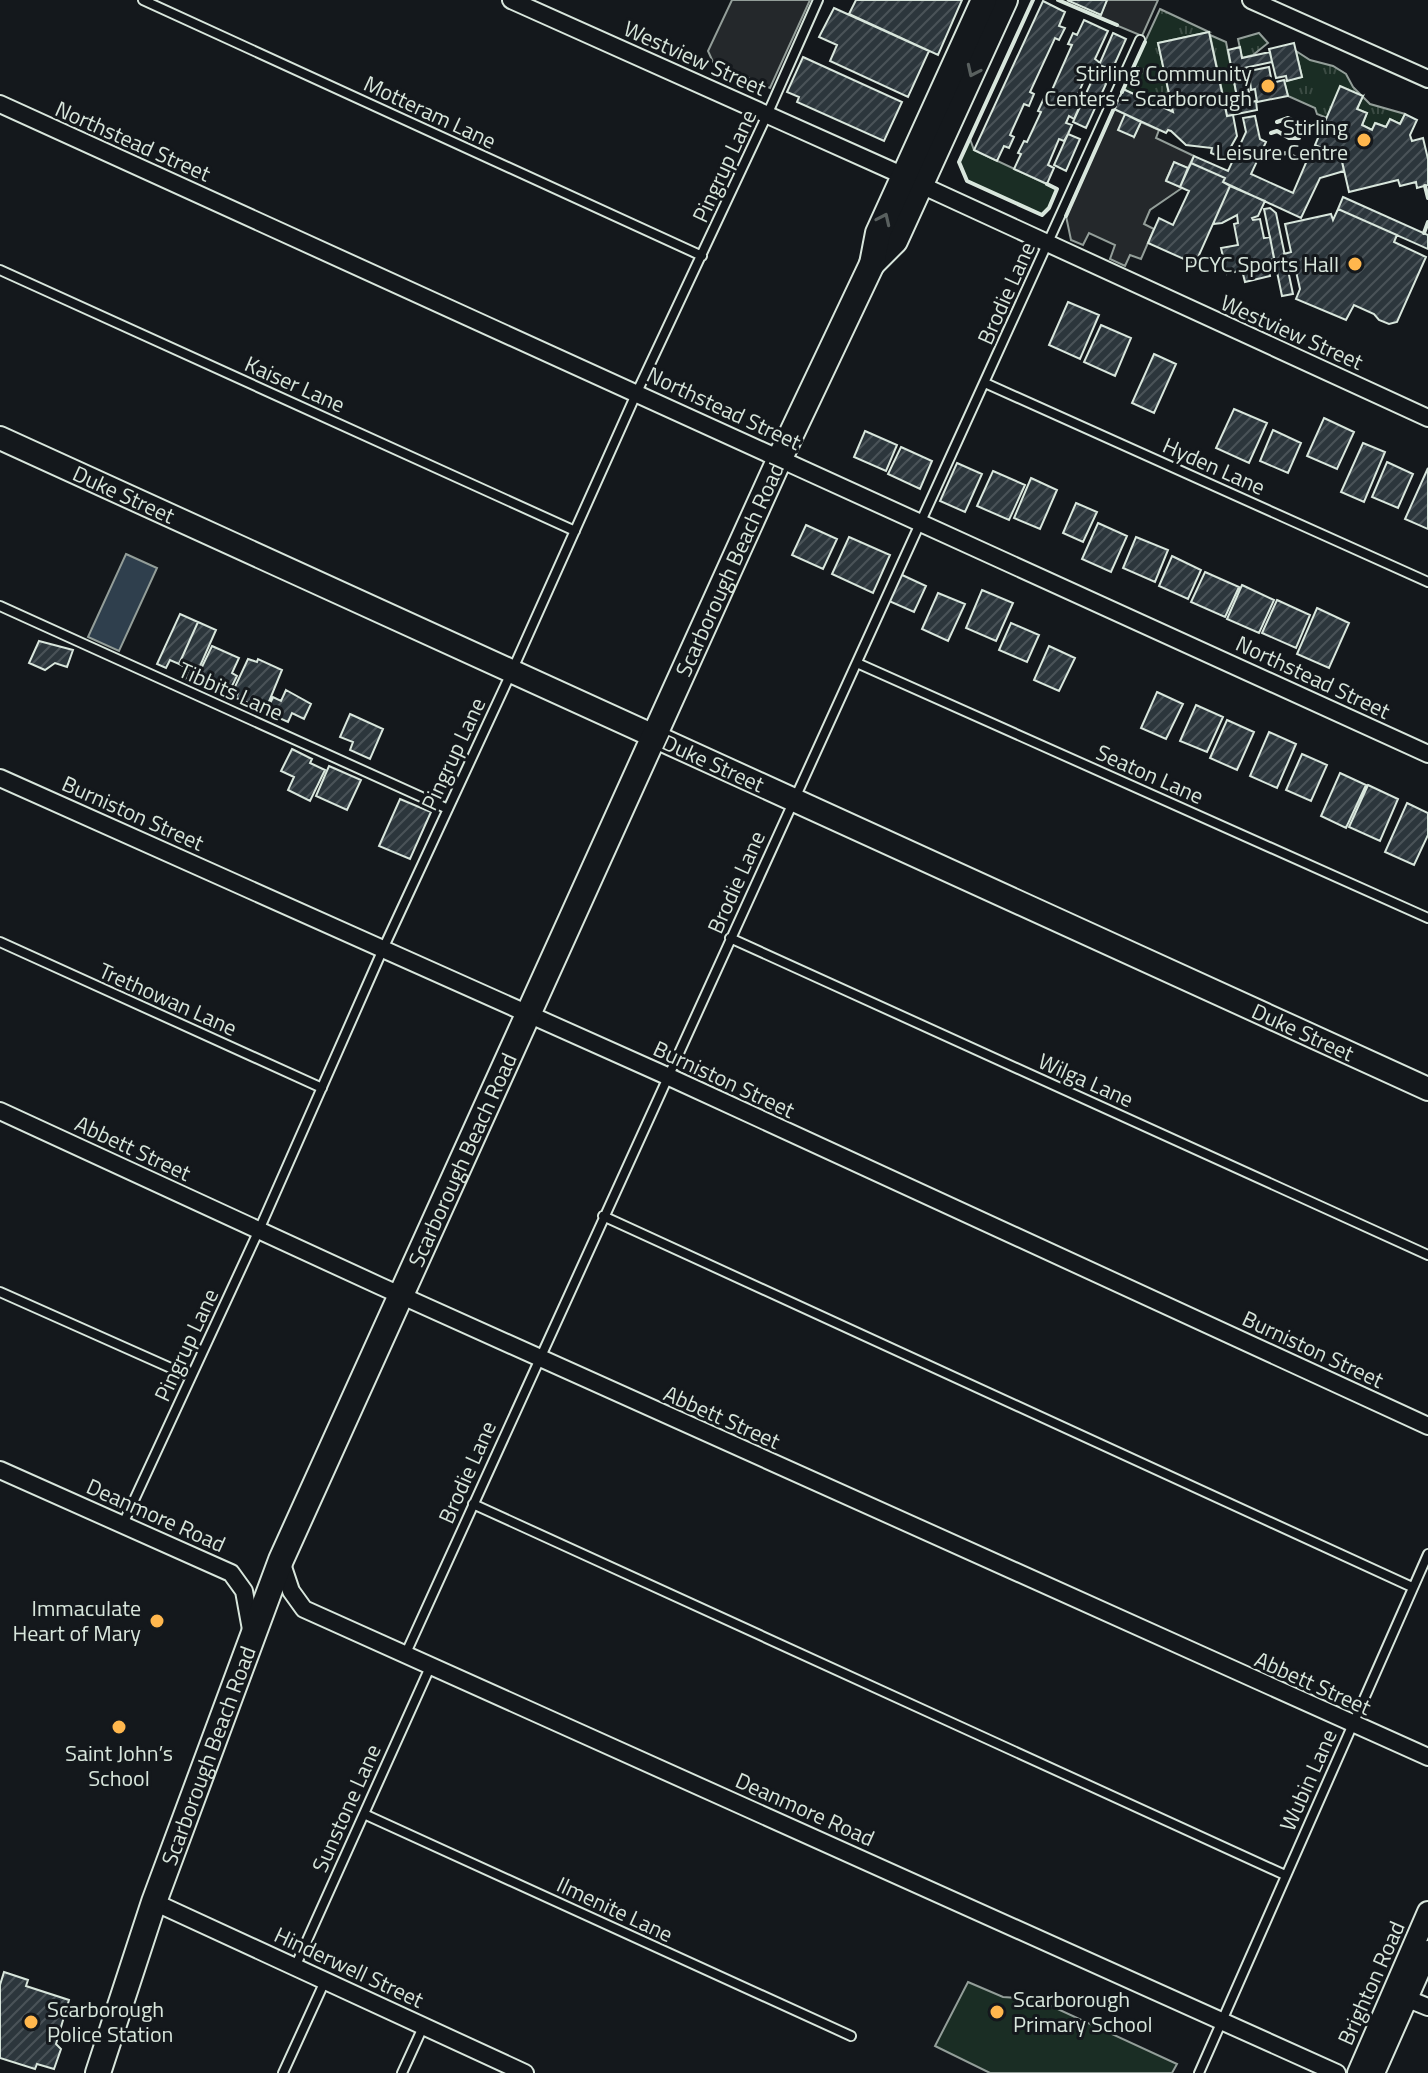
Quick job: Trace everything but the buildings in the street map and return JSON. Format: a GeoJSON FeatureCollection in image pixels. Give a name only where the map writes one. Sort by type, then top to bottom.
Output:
{"type":"FeatureCollection","features":[{"type":"Feature","properties":{"kind":"main road","name":"Scarborough Beach Road"},"geometry":{"type":"LineString","coordinates":[[98,2073],[154,1902],[281,1560],[780,458],[872,264],[895,241],[912,181],[984,0]]}},
{"type":"Feature","properties":{"kind":"main road","name":"Scarborough Beach Road"},"geometry":{"type":"LineString","coordinates":[[912,181],[1005,0]]}},
{"type":"Feature","properties":{"kind":"main road","name":"Duke Street"},"geometry":{"type":"LineString","coordinates":[[0,438],[1428,1089]]}},
{"type":"Feature","properties":{"kind":"street","name":"Westview Street"},"geometry":{"type":"LineString","coordinates":[[511,0],[1428,418]]}},
{"type":"Feature","properties":{"kind":"street"},"geometry":{"type":"LineString","coordinates":[[1251,0],[1428,79]]}},
{"type":"Feature","properties":{"kind":"street","name":"Northstead Street"},"geometry":{"type":"LineString","coordinates":[[0,104],[1428,754]]}},
{"type":"Feature","properties":{"kind":"street","name":"Burniston Street"},"geometry":{"type":"LineString","coordinates":[[0,778],[667,1076],[1428,1426]]}},
{"type":"Feature","properties":{"kind":"street","name":"Abbett Street"},"geometry":{"type":"LineString","coordinates":[[0,1111],[538,1358],[1428,1757]]}},
{"type":"Feature","properties":{"kind":"street","name":"Deanmore Road"},"geometry":{"type":"LineString","coordinates":[[0,1470],[231,1573],[244,1591],[252,1637]]}},
{"type":"Feature","properties":{"kind":"street","name":"Deanmore Road"},"geometry":{"type":"LineString","coordinates":[[281,1560],[291,1591],[304,1609],[1337,2073]]}},
{"type":"Feature","properties":{"kind":"street","name":"Hinderwell Street"},"geometry":{"type":"LineString","coordinates":[[154,1902],[525,2073]]}},
{"type":"Feature","properties":{"kind":"street","name":"Brighton Road"},"geometry":{"type":"LineString","coordinates":[[1374,2073],[1428,1912]]}},
{"type":"Feature","properties":{"kind":"street","name":"Brighton Road"},"geometry":{"type":"LineString","coordinates":[[1358,2073],[1428,1951]]}},
{"type":"Feature","properties":{"kind":"street"},"geometry":{"type":"LineString","coordinates":[[1400,1995],[1428,2007]]}},
{"type":"Feature","properties":{"kind":"lane","name":"Motteram Lane"},"geometry":{"type":"LineString","coordinates":[[143,0],[702,256]]}},
{"type":"Feature","properties":{"kind":"lane","name":"Pingrup Lane"},"geometry":{"type":"LineString","coordinates":[[123,1524],[818,0]]}},
{"type":"Feature","properties":{"kind":"lane","name":"Brodie Lane"},"geometry":{"type":"LineString","coordinates":[[406,1653],[1140,40]]}},
{"type":"Feature","properties":{"kind":"lane","name":"Kaiser Lane"},"geometry":{"type":"LineString","coordinates":[[0,270],[575,531]]}},
{"type":"Feature","properties":{"kind":"lane","name":"Hyden Lane"},"geometry":{"type":"LineString","coordinates":[[985,383],[1428,582]]}},
{"type":"Feature","properties":{"kind":"lane","name":"Tibbits Lane"},"geometry":{"type":"LineString","coordinates":[[0,606],[448,809]]}},
{"type":"Feature","properties":{"kind":"lane","name":"Seaton Lane"},"geometry":{"type":"LineString","coordinates":[[857,663],[1428,918]]}},
{"type":"Feature","properties":{"kind":"lane","name":"Wilga Lane"},"geometry":{"type":"LineString","coordinates":[[730,938],[1428,1255]]}},
{"type":"Feature","properties":{"kind":"lane","name":"Trethowan Lane"},"geometry":{"type":"LineString","coordinates":[[0,942],[322,1088]]}},
{"type":"Feature","properties":{"kind":"lane"},"geometry":{"type":"LineString","coordinates":[[603,1216],[1412,1587]]}},
{"type":"Feature","properties":{"kind":"lane"},"geometry":{"type":"LineString","coordinates":[[0,1292],[191,1377]]}},
{"type":"Feature","properties":{"kind":"lane"},"geometry":{"type":"LineString","coordinates":[[473,1504],[1285,1875]]}},
{"type":"Feature","properties":{"kind":"lane","name":"Wubin Lane"},"geometry":{"type":"LineString","coordinates":[[1199,2073],[1428,1554]]}},
{"type":"Feature","properties":{"kind":"lane","name":"Sunstone Lane"},"geometry":{"type":"LineString","coordinates":[[295,1967],[431,1664]]}},
{"type":"Feature","properties":{"kind":"lane","name":"Ilmenite Lane"},"geometry":{"type":"LineString","coordinates":[[364,1814],[851,2036]]}},
{"type":"Feature","properties":{"kind":"lane"},"geometry":{"type":"LineString","coordinates":[[283,2073],[325,1981]]}},
{"type":"Feature","properties":{"kind":"lane"},"geometry":{"type":"LineString","coordinates":[[402,2073],[423,2026]]}},
{"type":"Feature","properties":{"kind":"green space"},"geometry":{"type":"Polygon","coordinates":[[[1160,9],[1209,32],[1158,43],[1173,112],[1123,89],[1160,9]]]}},
{"type":"Feature","properties":{"kind":"green space"},"geometry":{"type":"Polygon","coordinates":[[[1259,33],[1268,43],[1253,55],[1242,58],[1238,39],[1259,33]]]}},
{"type":"Feature","properties":{"kind":"green space"},"geometry":{"type":"Polygon","coordinates":[[[1210,35],[1226,42],[1238,102],[1225,105],[1210,35]]]}},
{"type":"Feature","properties":{"kind":"green space"},"geometry":{"type":"Polygon","coordinates":[[[1296,51],[1346,74],[1362,96],[1327,118],[1317,114],[1315,108],[1288,96],[1284,81],[1302,77],[1296,51]]]}},
{"type":"Feature","properties":{"kind":"green space"},"geometry":{"type":"Polygon","coordinates":[[[1363,97],[1370,104],[1405,114],[1400,124],[1390,119],[1386,127],[1376,123],[1372,130],[1362,125],[1367,113],[1357,109],[1363,97]]]}},
{"type":"Feature","properties":{"kind":"green space"},"geometry":{"type":"Polygon","coordinates":[[[970,139],[974,150],[1057,189],[1049,208],[1042,215],[967,181],[959,162],[970,139]]]}},
{"type":"Feature","properties":{"kind":"green space"},"geometry":{"type":"Polygon","coordinates":[[[968,1982],[1003,1997],[1036,1999],[1177,2064],[1172,2073],[990,2073],[935,2046],[968,1982]]]}},
{"type":"Feature","properties":{"kind":"shaded area"},"geometry":{"type":"Polygon","coordinates":[[[732,0],[810,0],[770,88],[713,62],[708,51],[732,0]]]}},
{"type":"Feature","properties":{"kind":"shaded area"},"geometry":{"type":"Polygon","coordinates":[[[1107,0],[1158,0],[1142,36],[1099,18],[1107,0]]]}},
{"type":"Feature","properties":{"kind":"shaded area"},"geometry":{"type":"Polygon","coordinates":[[[1114,109],[1125,114],[1134,137],[1141,122],[1159,130],[1156,138],[1194,156],[1188,168],[1174,163],[1166,180],[1182,188],[1150,210],[1144,224],[1154,229],[1141,259],[1130,255],[1125,266],[1110,259],[1115,245],[1089,233],[1083,245],[1071,240],[1066,216],[1114,109]]]}},
{"type":"Feature","properties":{"kind":"water"},"geometry":{"type":"Polygon","coordinates":[[[126,554],[157,568],[119,651],[88,637],[126,554]]]}},
{"type":"Feature","properties":{"kind":"wall"},"geometry":{"type":"LineString","coordinates":[[1033,0],[959,162],[967,181],[1042,215],[1049,208],[1057,189],[1047,184]]}},
{"type":"Feature","properties":{"kind":"wall"},"geometry":{"type":"LineString","coordinates":[[1058,0],[1117,25]]}},
{"type":"Feature","properties":{"kind":"wall"},"geometry":{"type":"LineString","coordinates":[[1122,92],[1145,42]]}},
{"type":"Feature","properties":{"kind":"wall"},"geometry":{"type":"LineString","coordinates":[[1066,216],[1115,106]]}},
{"type":"Feature","properties":{"kind":"wall"},"geometry":{"type":"LineString","coordinates":[[1277,122],[1288,118],[1310,128]]}},
{"type":"Feature","properties":{"kind":"wall"},"geometry":{"type":"LineString","coordinates":[[1271,133],[1277,131],[1289,138],[1299,138]]}},
{"type":"Feature","properties":{"kind":"wall"},"geometry":{"type":"LineString","coordinates":[[1280,154],[1304,158]]}},
{"type":"Feature","properties":{"kind":"wall"},"geometry":{"type":"LineString","coordinates":[[1425,186],[1428,198]]}},
{"type":"Feature","properties":{"kind":"wall"},"geometry":{"type":"LineString","coordinates":[[1424,233],[1428,222]]}},
{"type":"Feature","properties":{"kind":"place","name":"Stirling Community Centers - Scarborough"},"geometry":{"type":"Point","coordinates":[1268,86]}},
{"type":"Feature","properties":{"kind":"place","name":"Stirling Leisure Centre"},"geometry":{"type":"Point","coordinates":[1364,140]}},
{"type":"Feature","properties":{"kind":"place","name":"PCYC Sports Hall"},"geometry":{"type":"Point","coordinates":[1355,264]}},
{"type":"Feature","properties":{"kind":"place","name":"Immaculate Heart of Mary"},"geometry":{"type":"Point","coordinates":[157,1621]}},
{"type":"Feature","properties":{"kind":"place","name":"Saint John’s School"},"geometry":{"type":"Point","coordinates":[119,1727]}},
{"type":"Feature","properties":{"kind":"place","name":"Scarborough Primary School"},"geometry":{"type":"Point","coordinates":[997,2012]}},
{"type":"Feature","properties":{"kind":"place","name":"Scarborough Police Station"},"geometry":{"type":"Point","coordinates":[31,2022]}}]}
